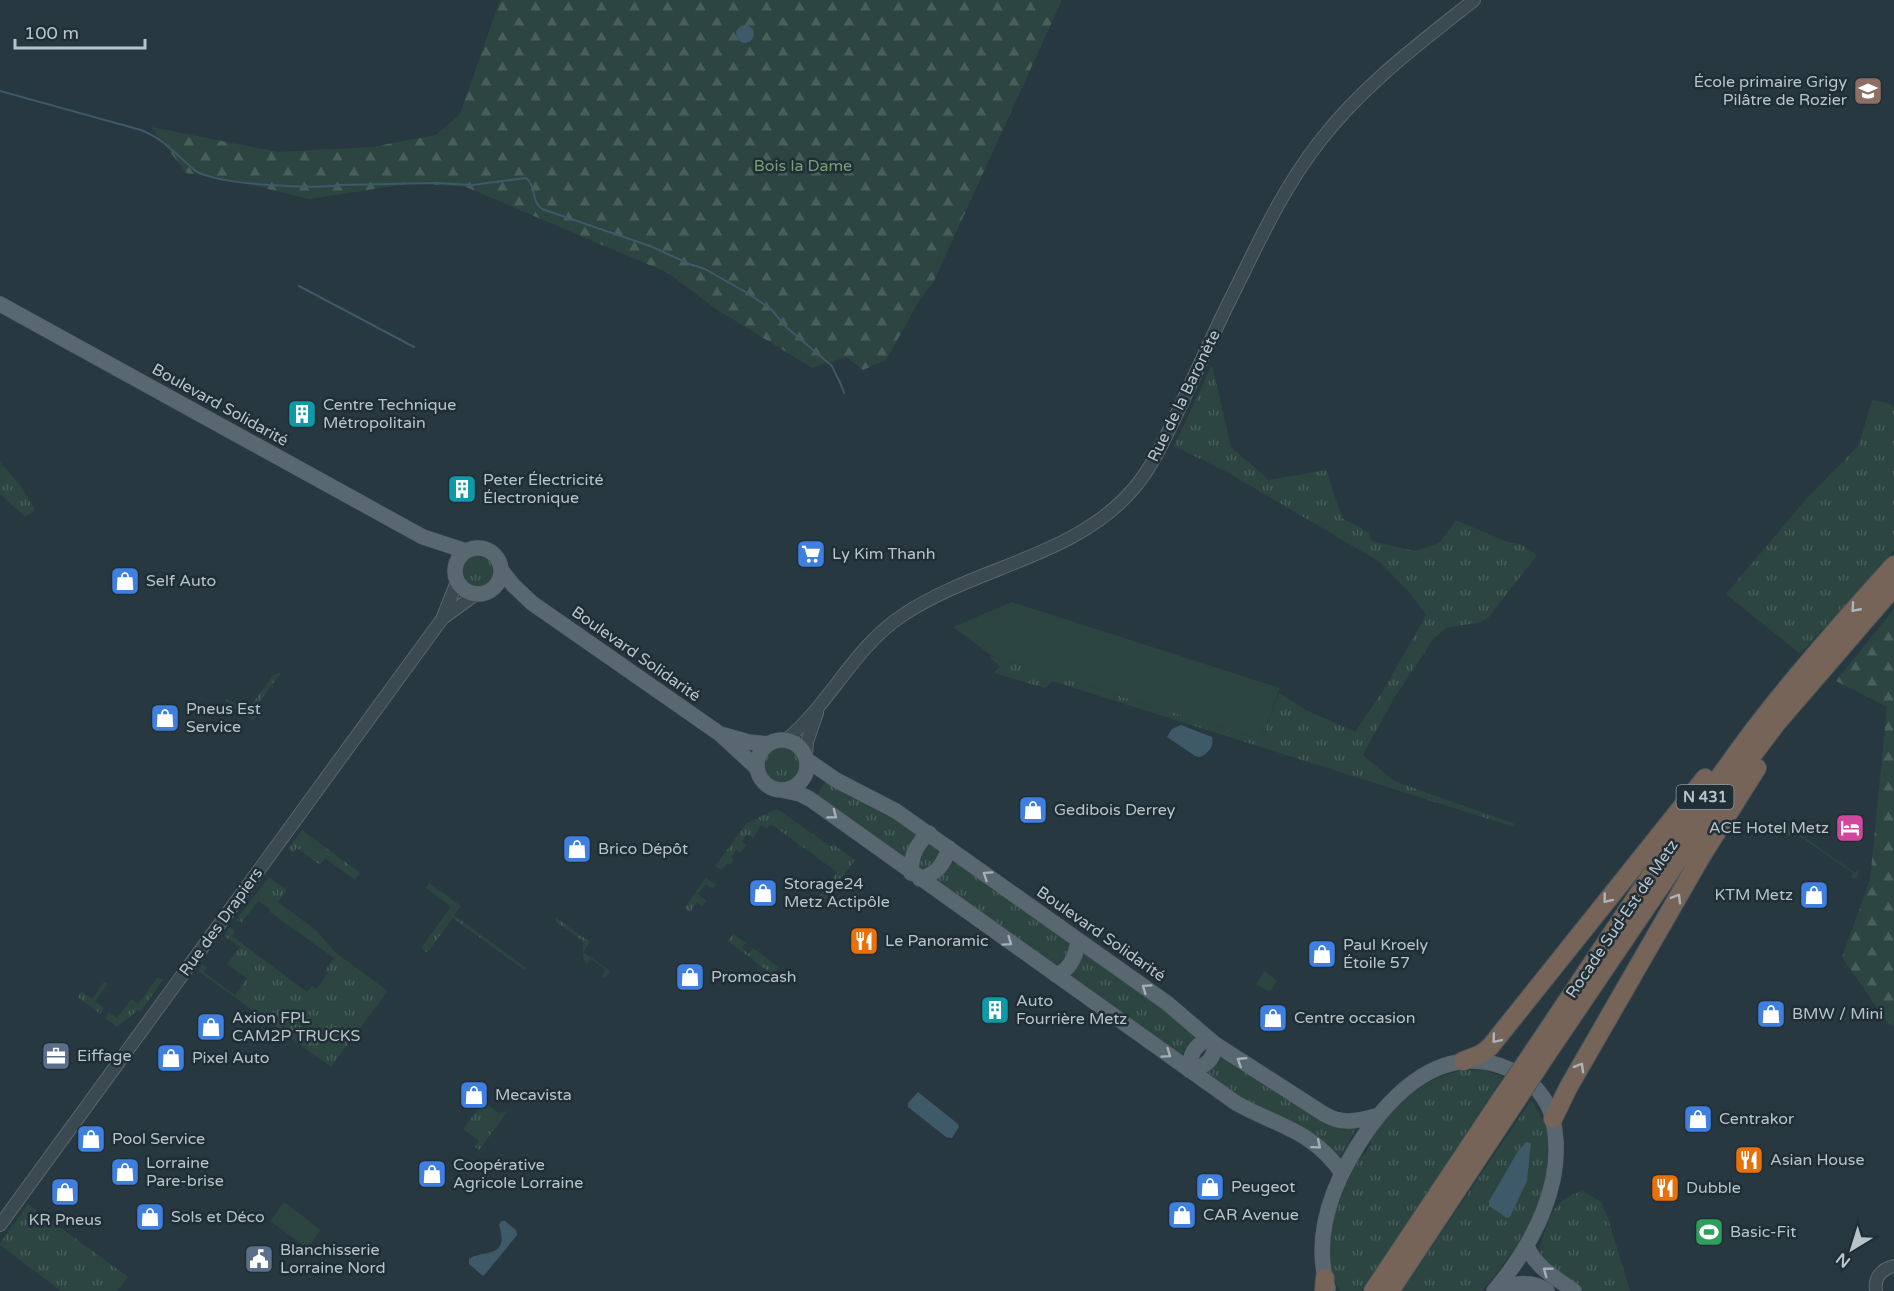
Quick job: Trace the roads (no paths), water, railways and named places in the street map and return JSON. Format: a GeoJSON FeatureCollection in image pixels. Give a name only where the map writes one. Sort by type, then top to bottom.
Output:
{"type":"FeatureCollection","features":[{"type":"Feature","properties":{"kind":"highway","name":"Rocade Sud-Est de Metz"},"geometry":{"type":"LineString","coordinates":[[1390,1291],[1507,1103],[1717,780],[1835,630],[1894,565]]}},
{"type":"Feature","properties":{"kind":"highway","name":"Rocade Sud-Est de Metz"},"geometry":{"type":"LineString","coordinates":[[1542,1050],[1721,796],[1776,724],[1894,587]]}},
{"type":"Feature","properties":{"kind":"highway"},"geometry":{"type":"LineString","coordinates":[[1462,1060],[1481,1054],[1490,1047],[1776,690],[1835,630]]}},
{"type":"Feature","properties":{"kind":"highway"},"geometry":{"type":"LineString","coordinates":[[1553,1119],[1568,1088],[1742,790],[1833,656]]}},
{"type":"Feature","properties":{"kind":"highway","name":"Rocade Sud-Est de Metz"},"geometry":{"type":"LineString","coordinates":[[1373,1291],[1507,1103]]}},
{"type":"Feature","properties":{"kind":"main road","name":"Boulevard Solidarité"},"geometry":{"type":"LineString","coordinates":[[0,304],[423,537],[466,551]]}},
{"type":"Feature","properties":{"kind":"main road","name":"Boulevard Solidarité"},"geometry":{"type":"LineString","coordinates":[[423,537],[444,556],[456,576]]}},
{"type":"Feature","properties":{"kind":"main road"},"geometry":{"type":"LineString","coordinates":[[476,548],[488,550],[498,560],[501,570],[498,582],[483,593],[462,588],[456,576],[456,563],[466,551],[476,548]]}},
{"type":"Feature","properties":{"kind":"main road","name":"Boulevard Solidarité"},"geometry":{"type":"LineString","coordinates":[[501,570],[532,603],[720,734],[757,768]]}},
{"type":"Feature","properties":{"kind":"main road","name":"Boulevard Solidarité"},"geometry":{"type":"LineString","coordinates":[[483,593],[507,594],[532,603]]}},
{"type":"Feature","properties":{"kind":"main road","name":"Boulevard Solidarité"},"geometry":{"type":"LineString","coordinates":[[720,734],[748,742],[768,744]]}},
{"type":"Feature","properties":{"kind":"main road"},"geometry":{"type":"LineString","coordinates":[[781,790],[791,789],[802,781],[806,773],[806,758],[799,746],[786,740],[777,740],[768,744],[760,753],[757,768],[765,784],[781,790],[800,794],[810,799],[1188,1070],[1243,1107],[1311,1139],[1332,1159],[1342,1173]]}},
{"type":"Feature","properties":{"kind":"main road","name":"Boulevard Solidarité"},"geometry":{"type":"LineString","coordinates":[[806,758],[825,774],[896,811],[929,833],[1167,1003],[1212,1041],[1333,1120],[1352,1121],[1376,1116]]}},
{"type":"Feature","properties":{"kind":"main road"},"geometry":{"type":"LineString","coordinates":[[916,876],[913,853],[929,833]]}},
{"type":"Feature","properties":{"kind":"main road"},"geometry":{"type":"LineString","coordinates":[[916,876],[937,871],[945,861],[949,848]]}},
{"type":"Feature","properties":{"kind":"main road"},"geometry":{"type":"LineString","coordinates":[[1056,975],[1062,973],[1070,963],[1078,941]]}},
{"type":"Feature","properties":{"kind":"main road"},"geometry":{"type":"LineString","coordinates":[[1188,1070],[1191,1053],[1200,1043],[1212,1041]]}},
{"type":"Feature","properties":{"kind":"main road"},"geometry":{"type":"LineString","coordinates":[[1326,1287],[1322,1244],[1330,1203],[1342,1173],[1376,1116],[1421,1076],[1462,1060],[1492,1062],[1531,1082],[1553,1119],[1556,1155],[1546,1202],[1527,1246],[1512,1270],[1494,1291]]}},
{"type":"Feature","properties":{"kind":"main road"},"geometry":{"type":"LineString","coordinates":[[1527,1246],[1532,1258],[1540,1267],[1574,1291]]}},
{"type":"Feature","properties":{"kind":"main road"},"geometry":{"type":"LineString","coordinates":[[1494,1291],[1514,1284],[1542,1287],[1547,1291]]}},
{"type":"Feature","properties":{"kind":"street","name":"Rue de la Baronète"},"geometry":{"type":"LineString","coordinates":[[786,740],[819,709],[877,634],[902,615],[948,590],[1068,540],[1104,516],[1134,489],[1159,451],[1269,222],[1302,165],[1340,117],[1383,74],[1474,0]]}},
{"type":"Feature","properties":{"kind":"street","name":"Rue des Drapiers"},"geometry":{"type":"LineString","coordinates":[[0,1225],[442,619],[456,576]]}},
{"type":"Feature","properties":{"kind":"street","name":"Rue des Drapiers"},"geometry":{"type":"LineString","coordinates":[[442,619],[483,593]]}},
{"type":"Feature","properties":{"kind":"street","name":"Rue de la Baronète"},"geometry":{"type":"LineString","coordinates":[[806,758],[807,742],[819,709]]}},
{"type":"Feature","properties":{"kind":"street"},"geometry":{"type":"LineString","coordinates":[[1876,1291],[1876,1280],[1879,1275],[1884,1269],[1894,1266]]}},
{"type":"Feature","properties":{"kind":"water"},"geometry":{"type":"Polygon","coordinates":[[[741,25],[749,25],[754,30],[752,41],[741,43],[736,38],[736,30],[741,25]]]}},
{"type":"Feature","properties":{"kind":"water"},"geometry":{"type":"Polygon","coordinates":[[[1181,725],[1212,737],[1211,747],[1207,752],[1199,757],[1195,756],[1167,737],[1172,729],[1181,725]]]}},
{"type":"Feature","properties":{"kind":"water"},"geometry":{"type":"Polygon","coordinates":[[[918,1092],[958,1124],[959,1127],[952,1138],[946,1137],[908,1107],[908,1103],[918,1092]]]}},
{"type":"Feature","properties":{"kind":"water"},"geometry":{"type":"Polygon","coordinates":[[[1526,1142],[1531,1143],[1527,1181],[1510,1217],[1507,1218],[1489,1206],[1489,1201],[1518,1151],[1526,1142]]]}},
{"type":"Feature","properties":{"kind":"water"},"geometry":{"type":"Polygon","coordinates":[[[501,1221],[505,1221],[516,1230],[517,1235],[483,1276],[469,1264],[469,1259],[498,1249],[501,1244],[499,1225],[501,1221]]]}},
{"type":"Feature","properties":{"kind":"waterway"},"geometry":{"type":"LineString","coordinates":[[0,91],[141,130],[159,139],[196,171],[224,180],[266,185],[328,186],[435,183],[473,185],[526,178],[542,209],[650,246],[705,269],[749,294],[772,310],[785,326],[832,366],[844,393]]}},
{"type":"Feature","properties":{"kind":"waterway"},"geometry":{"type":"LineString","coordinates":[[299,286],[414,347]]}},
{"type":"Feature","properties":{"kind":"place","name":"École primaire Grigy Pilâtre de Rozier"},"geometry":{"type":"Point","coordinates":[1868,91]}},
{"type":"Feature","properties":{"kind":"place","name":"Centre Technique Métropolitain"},"geometry":{"type":"Point","coordinates":[302,414]}},
{"type":"Feature","properties":{"kind":"place","name":"Peter Électricité Électronique"},"geometry":{"type":"Point","coordinates":[462,489]}},
{"type":"Feature","properties":{"kind":"place","name":"Ly Kim Thanh"},"geometry":{"type":"Point","coordinates":[811,554]}},
{"type":"Feature","properties":{"kind":"place","name":"Self Auto"},"geometry":{"type":"Point","coordinates":[125,581]}},
{"type":"Feature","properties":{"kind":"place","name":"Pneus Est Service"},"geometry":{"type":"Point","coordinates":[165,718]}},
{"type":"Feature","properties":{"kind":"place","name":"Gedibois Derrey"},"geometry":{"type":"Point","coordinates":[1033,810]}},
{"type":"Feature","properties":{"kind":"place","name":"ACE Hotel Metz"},"geometry":{"type":"Point","coordinates":[1850,828]}},
{"type":"Feature","properties":{"kind":"place","name":"Brico Dépôt"},"geometry":{"type":"Point","coordinates":[577,849]}},
{"type":"Feature","properties":{"kind":"place","name":"Storage24 Metz Actipôle"},"geometry":{"type":"Point","coordinates":[763,893]}},
{"type":"Feature","properties":{"kind":"place","name":"KTM Metz"},"geometry":{"type":"Point","coordinates":[1814,895]}},
{"type":"Feature","properties":{"kind":"place","name":"Le Panoramic"},"geometry":{"type":"Point","coordinates":[864,941]}},
{"type":"Feature","properties":{"kind":"place","name":"Paul Kroely Étoile 57"},"geometry":{"type":"Point","coordinates":[1322,954]}},
{"type":"Feature","properties":{"kind":"place","name":"Promocash"},"geometry":{"type":"Point","coordinates":[690,977]}},
{"type":"Feature","properties":{"kind":"place","name":"Auto Fourrière Metz"},"geometry":{"type":"Point","coordinates":[995,1010]}},
{"type":"Feature","properties":{"kind":"place","name":"BMW / Mini"},"geometry":{"type":"Point","coordinates":[1771,1014]}},
{"type":"Feature","properties":{"kind":"place","name":"Centre occasion"},"geometry":{"type":"Point","coordinates":[1273,1018]}},
{"type":"Feature","properties":{"kind":"place","name":"Axion FPL CAM2P TRUCKS"},"geometry":{"type":"Point","coordinates":[211,1027]}},
{"type":"Feature","properties":{"kind":"place","name":"Eiffage"},"geometry":{"type":"Point","coordinates":[56,1056]}},
{"type":"Feature","properties":{"kind":"place","name":"Pixel Auto"},"geometry":{"type":"Point","coordinates":[171,1058]}},
{"type":"Feature","properties":{"kind":"place","name":"Mecavista"},"geometry":{"type":"Point","coordinates":[474,1095]}},
{"type":"Feature","properties":{"kind":"place","name":"Centrakor"},"geometry":{"type":"Point","coordinates":[1698,1119]}},
{"type":"Feature","properties":{"kind":"place","name":"Pool Service"},"geometry":{"type":"Point","coordinates":[91,1139]}},
{"type":"Feature","properties":{"kind":"place","name":"Asian House"},"geometry":{"type":"Point","coordinates":[1749,1160]}},
{"type":"Feature","properties":{"kind":"place","name":"Lorraine Pare-brise"},"geometry":{"type":"Point","coordinates":[125,1172]}},
{"type":"Feature","properties":{"kind":"place","name":"Coopérative Agricole Lorraine"},"geometry":{"type":"Point","coordinates":[432,1174]}},
{"type":"Feature","properties":{"kind":"place","name":"Peugeot"},"geometry":{"type":"Point","coordinates":[1210,1187]}},
{"type":"Feature","properties":{"kind":"place","name":"Dubble"},"geometry":{"type":"Point","coordinates":[1665,1188]}},
{"type":"Feature","properties":{"kind":"place","name":"KR Pneus"},"geometry":{"type":"Point","coordinates":[65,1192]}},
{"type":"Feature","properties":{"kind":"place","name":"CAR Avenue"},"geometry":{"type":"Point","coordinates":[1182,1215]}},
{"type":"Feature","properties":{"kind":"place","name":"Sols et Déco"},"geometry":{"type":"Point","coordinates":[150,1217]}},
{"type":"Feature","properties":{"kind":"place","name":"Basic-Fit"},"geometry":{"type":"Point","coordinates":[1709,1232]}},
{"type":"Feature","properties":{"kind":"place","name":"Blanchisserie Lorraine Nord"},"geometry":{"type":"Point","coordinates":[259,1259]}},
{"type":"Feature","properties":{"kind":"park label","name":"Bois la Dame"},"geometry":{"type":"Point","coordinates":[803,166]}}]}
